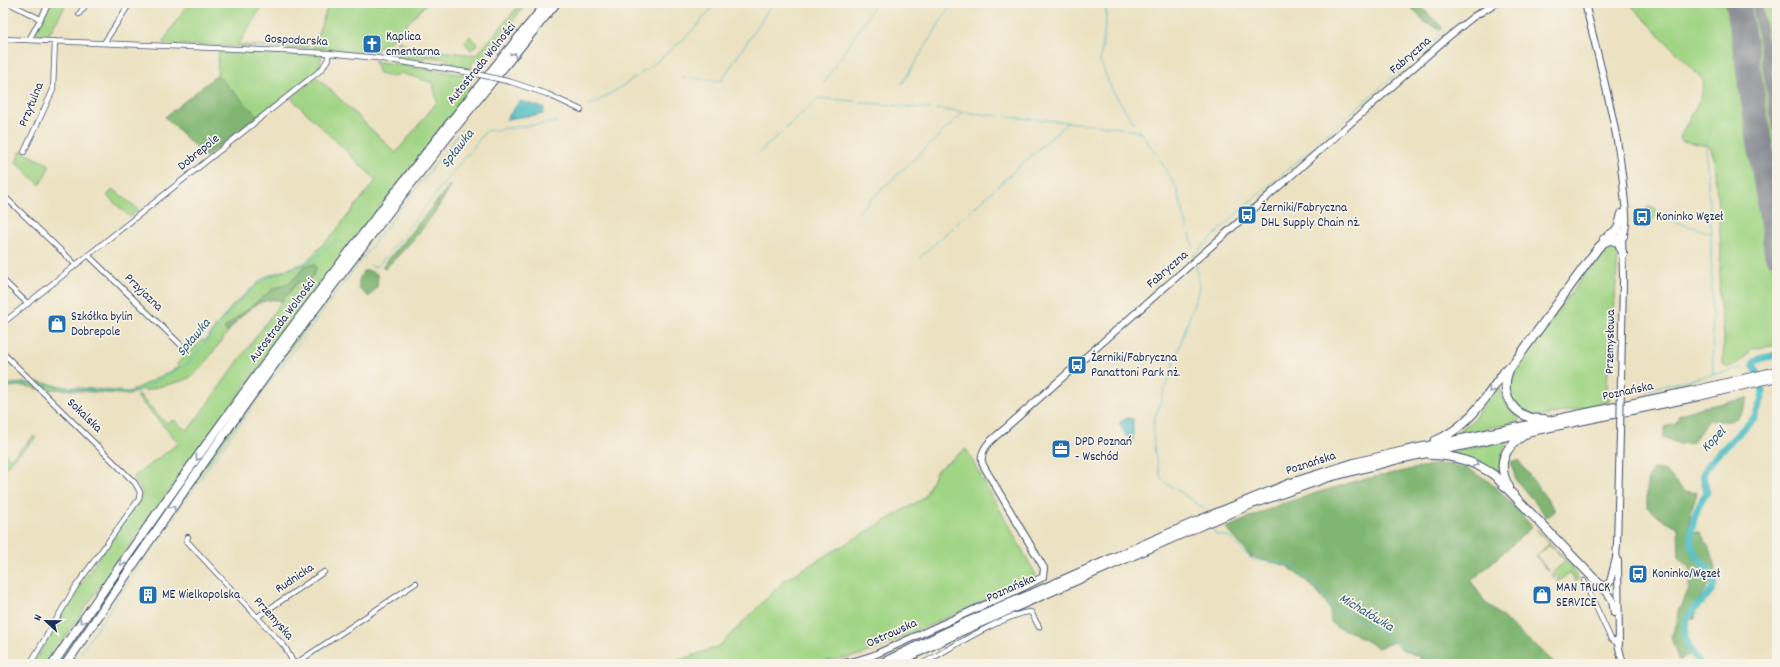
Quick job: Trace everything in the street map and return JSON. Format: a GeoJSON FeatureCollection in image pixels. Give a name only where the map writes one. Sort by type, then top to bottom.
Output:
{"type":"FeatureCollection","features":[{"type":"Feature","properties":{"kind":"highway","name":"Autostrada Wolności"},"geometry":{"type":"LineString","coordinates":[[53,664],[130,551],[286,336],[407,178],[547,3]]}},
{"type":"Feature","properties":{"kind":"highway","name":"Autostrada Wolności"},"geometry":{"type":"LineString","coordinates":[[66,664],[215,447],[281,356],[409,186],[556,3]]}},
{"type":"Feature","properties":{"kind":"highway"},"geometry":{"type":"LineString","coordinates":[[1403,454],[1440,439],[1461,426],[1476,411],[1598,248],[1604,241],[1612,236],[1620,226],[1622,214]]}},
{"type":"Feature","properties":{"kind":"highway"},"geometry":{"type":"LineString","coordinates":[[1612,236],[1619,238],[1623,236]]}},
{"type":"Feature","properties":{"kind":"highway"},"geometry":{"type":"LineString","coordinates":[[1612,236],[1619,244],[1623,255]]}},
{"type":"Feature","properties":{"kind":"highway"},"geometry":{"type":"LineString","coordinates":[[1515,359],[1509,370],[1505,384],[1506,395],[1514,408],[1522,415],[1532,418],[1566,417]]}},
{"type":"Feature","properties":{"kind":"highway","name":"Poznańska"},"geometry":{"type":"LineString","coordinates":[[880,664],[965,623],[1252,498],[1326,472],[1566,417],[1773,375]]}},
{"type":"Feature","properties":{"kind":"highway","name":"Poznańska"},"geometry":{"type":"LineString","coordinates":[[894,664],[974,626],[1252,504],[1326,478],[1403,454],[1538,429],[1699,396],[1752,380]]}},
{"type":"Feature","properties":{"kind":"highway"},"geometry":{"type":"LineString","coordinates":[[1511,492],[1502,471],[1506,453],[1515,441],[1538,429]]}},
{"type":"Feature","properties":{"kind":"highway"},"geometry":{"type":"LineString","coordinates":[[1403,454],[1438,455],[1464,460],[1486,470],[1511,492],[1606,587]]}},
{"type":"Feature","properties":{"kind":"street"},"geometry":{"type":"LineString","coordinates":[[9,3],[40,19]]}},
{"type":"Feature","properties":{"kind":"street"},"geometry":{"type":"LineString","coordinates":[[29,40],[49,3]]}},
{"type":"Feature","properties":{"kind":"street"},"geometry":{"type":"LineString","coordinates":[[79,14],[87,3]]}},
{"type":"Feature","properties":{"kind":"street","name":"Fabryczna"},"geometry":{"type":"LineString","coordinates":[[1024,587],[1043,577],[1044,568],[983,465],[981,456],[986,447],[1455,31],[1477,14],[1496,3]]}},
{"type":"Feature","properties":{"kind":"street","name":"Przemysłowa"},"geometry":{"type":"LineString","coordinates":[[1585,3],[1619,148],[1624,195],[1625,228],[1623,236],[1617,544],[1616,558],[1606,587]]}},
{"type":"Feature","properties":{"kind":"street"},"geometry":{"type":"LineString","coordinates":[[104,43],[128,4]]}},
{"type":"Feature","properties":{"kind":"street","name":"Gospodarska"},"geometry":{"type":"LineString","coordinates":[[3,39],[328,53],[377,58],[472,73],[510,82],[547,94],[580,110]]}},
{"type":"Feature","properties":{"kind":"street","name":"Przytulna"},"geometry":{"type":"LineString","coordinates":[[24,152],[53,90],[55,41]]}},
{"type":"Feature","properties":{"kind":"street","name":"Dobrepole"},"geometry":{"type":"LineString","coordinates":[[3,323],[322,69],[328,59],[328,53]]}},
{"type":"Feature","properties":{"kind":"street"},"geometry":{"type":"LineString","coordinates":[[3,195],[76,265]]}},
{"type":"Feature","properties":{"kind":"street","name":"Przemysłowa"},"geometry":{"type":"LineString","coordinates":[[1623,236],[1621,228],[1624,195]]}},
{"type":"Feature","properties":{"kind":"street","name":"Przyjazna"},"geometry":{"type":"LineString","coordinates":[[88,255],[182,346]]}},
{"type":"Feature","properties":{"kind":"street"},"geometry":{"type":"LineString","coordinates":[[3,280],[28,304]]}},
{"type":"Feature","properties":{"kind":"street","name":"Sokalska"},"geometry":{"type":"LineString","coordinates":[[3,353],[132,480],[140,492],[139,499],[76,586],[30,664]]}},
{"type":"Feature","properties":{"kind":"street","name":"Przemyska"},"geometry":{"type":"LineString","coordinates":[[188,537],[186,540],[285,647],[294,664]]}},
{"type":"Feature","properties":{"kind":"street","name":"Przemysłowa"},"geometry":{"type":"LineString","coordinates":[[1617,544],[1619,557],[1619,588],[1617,593]]}},
{"type":"Feature","properties":{"kind":"street","name":"Rudnicka"},"geometry":{"type":"LineString","coordinates":[[257,617],[324,572]]}},
{"type":"Feature","properties":{"kind":"street"},"geometry":{"type":"LineString","coordinates":[[1584,581],[1611,639],[1619,644]]}},
{"type":"Feature","properties":{"kind":"street"},"geometry":{"type":"LineString","coordinates":[[1606,587],[1614,582],[1618,584]]}},
{"type":"Feature","properties":{"kind":"street"},"geometry":{"type":"LineString","coordinates":[[294,664],[416,583]]}},
{"type":"Feature","properties":{"kind":"street","name":"Ostrowska"},"geometry":{"type":"LineString","coordinates":[[839,664],[865,658],[1024,587]]}},
{"type":"Feature","properties":{"kind":"street"},"geometry":{"type":"LineString","coordinates":[[1606,587],[1613,595],[1617,593],[1619,644]]}},
{"type":"Feature","properties":{"kind":"street"},"geometry":{"type":"LineString","coordinates":[[1606,587],[1614,606],[1623,664]]}},
{"type":"Feature","properties":{"kind":"street"},"geometry":{"type":"LineString","coordinates":[[922,664],[991,626],[1024,612],[1031,612],[1039,627]]}},
{"type":"Feature","properties":{"kind":"green space"},"geometry":{"type":"Polygon","coordinates":[[[50,3],[67,3],[48,36],[34,35],[50,3]]]}},
{"type":"Feature","properties":{"kind":"green space"},"geometry":{"type":"Polygon","coordinates":[[[188,3],[264,3],[238,45],[310,46],[307,49],[164,44],[163,42],[188,3]]]}},
{"type":"Feature","properties":{"kind":"green space"},"geometry":{"type":"Polygon","coordinates":[[[329,3],[427,3],[388,44],[385,43],[376,51],[366,52],[363,50],[362,52],[332,48],[332,50],[313,48],[329,3]]]}},
{"type":"Feature","properties":{"kind":"green space"},"geometry":{"type":"Polygon","coordinates":[[[521,3],[527,3],[482,59],[472,62],[471,69],[447,66],[448,59],[427,57],[424,58],[423,62],[384,55],[388,47],[395,44],[409,52],[435,55],[435,53],[410,50],[396,41],[397,39],[411,48],[477,55],[521,3]]]}},
{"type":"Feature","properties":{"kind":"green space"},"geometry":{"type":"Polygon","coordinates":[[[1406,3],[1417,3],[1443,28],[1440,30],[1437,27],[1427,24],[1406,3]]]}},
{"type":"Feature","properties":{"kind":"green space"},"geometry":{"type":"Polygon","coordinates":[[[1629,3],[1733,3],[1777,288],[1777,345],[1752,349],[1738,364],[1727,367],[1723,364],[1724,336],[1719,296],[1721,248],[1714,158],[1711,149],[1708,146],[1682,141],[1680,138],[1699,101],[1702,93],[1703,80],[1629,3]]]}},
{"type":"Feature","properties":{"kind":"green space"},"geometry":{"type":"Polygon","coordinates":[[[1743,3],[1755,3],[1777,142],[1777,155],[1770,156],[1767,154],[1743,3]]]}},
{"type":"Feature","properties":{"kind":"green space"},"geometry":{"type":"Polygon","coordinates":[[[1760,3],[1772,3],[1777,44],[1766,44],[1760,3]]]}},
{"type":"Feature","properties":{"kind":"green space"},"geometry":{"type":"Polygon","coordinates":[[[470,36],[477,44],[471,50],[464,42],[470,36]]]}},
{"type":"Feature","properties":{"kind":"green space"},"geometry":{"type":"Polygon","coordinates":[[[1777,47],[1777,55],[1768,56],[1768,49],[1777,47]]]}},
{"type":"Feature","properties":{"kind":"green space"},"geometry":{"type":"Polygon","coordinates":[[[219,51],[322,55],[320,66],[316,72],[258,116],[217,75],[219,51]]]}},
{"type":"Feature","properties":{"kind":"green space"},"geometry":{"type":"Polygon","coordinates":[[[1777,59],[1777,67],[1770,67],[1770,60],[1777,59]]]}},
{"type":"Feature","properties":{"kind":"green space"},"geometry":{"type":"Polygon","coordinates":[[[374,61],[466,75],[465,82],[473,88],[365,227],[260,367],[118,562],[47,664],[33,664],[69,602],[142,494],[141,489],[133,477],[179,443],[136,396],[139,395],[167,423],[174,420],[184,429],[189,429],[282,301],[268,300],[256,305],[244,314],[201,367],[192,376],[182,381],[145,391],[143,389],[129,395],[57,389],[46,390],[37,382],[66,387],[129,392],[179,367],[177,364],[202,340],[205,341],[232,306],[265,277],[305,263],[334,233],[376,180],[291,98],[317,77],[396,153],[437,102],[433,83],[401,73],[393,77],[379,73],[374,61]]]}},
{"type":"Feature","properties":{"kind":"green space"},"geometry":{"type":"Polygon","coordinates":[[[217,75],[258,116],[205,157],[165,117],[217,75]]]}},
{"type":"Feature","properties":{"kind":"green space"},"geometry":{"type":"Polygon","coordinates":[[[21,151],[50,165],[40,185],[16,162],[21,151]]]}},
{"type":"Feature","properties":{"kind":"green space"},"geometry":{"type":"Polygon","coordinates":[[[1777,160],[1777,219],[1768,164],[1770,161],[1777,160]]]}},
{"type":"Feature","properties":{"kind":"green space"},"geometry":{"type":"Polygon","coordinates":[[[425,162],[63,664],[56,664],[98,601],[286,341],[425,162]]]}},
{"type":"Feature","properties":{"kind":"green space"},"geometry":{"type":"Polygon","coordinates":[[[450,185],[438,208],[421,230],[385,269],[382,267],[450,185]]]}},
{"type":"Feature","properties":{"kind":"green space"},"geometry":{"type":"Polygon","coordinates":[[[113,189],[139,210],[130,217],[107,196],[113,189]]]}},
{"type":"Feature","properties":{"kind":"green space"},"geometry":{"type":"Polygon","coordinates":[[[1648,207],[1655,208],[1657,215],[1644,229],[1644,212],[1648,207]]]}},
{"type":"Feature","properties":{"kind":"green space"},"geometry":{"type":"Polygon","coordinates":[[[1610,246],[1618,254],[1613,330],[1610,332],[1607,386],[1607,390],[1610,392],[1609,402],[1545,416],[1538,416],[1524,412],[1509,397],[1510,374],[1604,249],[1610,246]]]}},
{"type":"Feature","properties":{"kind":"green space"},"geometry":{"type":"Polygon","coordinates":[[[314,264],[316,268],[314,274],[307,283],[298,282],[282,301],[266,301],[258,304],[244,314],[227,332],[224,328],[273,289],[286,284],[296,277],[304,266],[314,264]]]}},
{"type":"Feature","properties":{"kind":"green space"},"geometry":{"type":"Polygon","coordinates":[[[363,271],[370,271],[378,275],[377,287],[369,297],[359,289],[359,281],[363,271]]]}},
{"type":"Feature","properties":{"kind":"green space"},"geometry":{"type":"Polygon","coordinates":[[[32,383],[39,390],[26,386],[3,388],[3,385],[32,383]]]}},
{"type":"Feature","properties":{"kind":"green space"},"geometry":{"type":"Polygon","coordinates":[[[1499,385],[1506,405],[1520,419],[1520,421],[1450,437],[1472,421],[1499,385]]]}},
{"type":"Feature","properties":{"kind":"green space"},"geometry":{"type":"Polygon","coordinates":[[[1748,398],[1742,412],[1738,417],[1729,421],[1709,419],[1692,443],[1679,444],[1663,437],[1666,426],[1676,423],[1679,415],[1699,408],[1748,398]]]}},
{"type":"Feature","properties":{"kind":"green space"},"geometry":{"type":"Polygon","coordinates":[[[34,436],[36,438],[3,469],[3,453],[4,452],[10,459],[34,436]]]}},
{"type":"Feature","properties":{"kind":"green space"},"geometry":{"type":"Polygon","coordinates":[[[1509,440],[1503,453],[1500,475],[1498,476],[1474,461],[1454,454],[1446,453],[1509,440]]]}},
{"type":"Feature","properties":{"kind":"green space"},"geometry":{"type":"Polygon","coordinates":[[[966,449],[1036,575],[1033,580],[862,655],[808,664],[669,664],[719,646],[786,579],[924,498],[937,470],[966,449]]]}},
{"type":"Feature","properties":{"kind":"green space"},"geometry":{"type":"Polygon","coordinates":[[[1518,460],[1555,510],[1547,517],[1516,480],[1511,462],[1518,460]]]}},
{"type":"Feature","properties":{"kind":"green space"},"geometry":{"type":"Polygon","coordinates":[[[1437,464],[1458,466],[1481,476],[1500,491],[1532,527],[1471,581],[1485,602],[1556,664],[1424,664],[1418,656],[1401,649],[1394,642],[1378,648],[1353,633],[1336,627],[1331,622],[1330,611],[1325,602],[1312,586],[1287,566],[1251,557],[1226,528],[1281,504],[1356,481],[1437,464]]]}},
{"type":"Feature","properties":{"kind":"green space"},"geometry":{"type":"Polygon","coordinates":[[[1653,469],[1666,471],[1684,491],[1697,493],[1691,510],[1688,532],[1700,532],[1711,551],[1716,569],[1706,590],[1697,601],[1695,618],[1684,619],[1684,637],[1690,655],[1679,661],[1671,637],[1677,623],[1678,611],[1689,589],[1690,569],[1679,557],[1678,527],[1660,518],[1647,506],[1647,482],[1653,469]]]}},
{"type":"Feature","properties":{"kind":"green space"},"geometry":{"type":"Polygon","coordinates":[[[1536,529],[1571,565],[1578,580],[1575,582],[1570,572],[1558,582],[1556,580],[1559,578],[1557,575],[1554,578],[1552,576],[1552,573],[1566,561],[1550,545],[1537,556],[1548,571],[1536,556],[1549,544],[1536,529]]]}},
{"type":"Feature","properties":{"kind":"water"},"geometry":{"type":"Polygon","coordinates":[[[520,101],[544,108],[543,114],[506,119],[520,101]]]}},
{"type":"Feature","properties":{"kind":"water"},"geometry":{"type":"Polygon","coordinates":[[[1127,418],[1133,419],[1133,441],[1130,442],[1119,423],[1127,418]]]}},
{"type":"Feature","properties":{"kind":"waterway","name":"Spławka"},"geometry":{"type":"LineString","coordinates":[[640,74],[681,41],[700,23],[716,3]]}},
{"type":"Feature","properties":{"kind":"waterway"},"geometry":{"type":"LineString","coordinates":[[683,77],[721,81],[773,3]]}},
{"type":"Feature","properties":{"kind":"waterway"},"geometry":{"type":"LineString","coordinates":[[824,83],[876,3]]}},
{"type":"Feature","properties":{"kind":"waterway"},"geometry":{"type":"LineString","coordinates":[[902,84],[952,3]]}},
{"type":"Feature","properties":{"kind":"waterway","name":"Michałówka"},"geometry":{"type":"LineString","coordinates":[[1106,3],[1106,19],[1100,61],[1112,90],[1134,123]]}},
{"type":"Feature","properties":{"kind":"waterway"},"geometry":{"type":"LineString","coordinates":[[1316,144],[1440,35]]}},
{"type":"Feature","properties":{"kind":"waterway","name":"Spławka"},"geometry":{"type":"LineString","coordinates":[[587,107],[636,77]]}},
{"type":"Feature","properties":{"kind":"waterway"},"geometry":{"type":"LineString","coordinates":[[759,153],[819,98],[855,101]]}},
{"type":"Feature","properties":{"kind":"waterway"},"geometry":{"type":"LineString","coordinates":[[860,102],[930,109]]}},
{"type":"Feature","properties":{"kind":"waterway"},"geometry":{"type":"LineString","coordinates":[[936,109],[999,116]]}},
{"type":"Feature","properties":{"kind":"waterway"},"geometry":{"type":"LineString","coordinates":[[858,212],[964,112]]}},
{"type":"Feature","properties":{"kind":"waterway"},"geometry":{"type":"LineString","coordinates":[[1007,117],[1032,119]]}},
{"type":"Feature","properties":{"kind":"waterway"},"geometry":{"type":"LineString","coordinates":[[1036,119],[1094,125]]}},
{"type":"Feature","properties":{"kind":"waterway","name":"Spławka"},"geometry":{"type":"LineString","coordinates":[[370,265],[374,267],[379,265],[486,131],[557,122]]}},
{"type":"Feature","properties":{"kind":"waterway"},"geometry":{"type":"LineString","coordinates":[[919,258],[1068,122]]}},
{"type":"Feature","properties":{"kind":"waterway"},"geometry":{"type":"LineString","coordinates":[[1098,125],[1122,128]]}},
{"type":"Feature","properties":{"kind":"waterway"},"geometry":{"type":"LineString","coordinates":[[1126,129],[1141,133]]}},
{"type":"Feature","properties":{"kind":"waterway","name":"Michałówka"},"geometry":{"type":"LineString","coordinates":[[1138,129],[1157,155]]}},
{"type":"Feature","properties":{"kind":"waterway"},"geometry":{"type":"LineString","coordinates":[[73,664],[166,528],[262,393],[411,195],[462,130]]}},
{"type":"Feature","properties":{"kind":"waterway"},"geometry":{"type":"LineString","coordinates":[[1711,130],[1706,145],[1711,239],[1713,375]]}},
{"type":"Feature","properties":{"kind":"waterway"},"geometry":{"type":"LineString","coordinates":[[1194,255],[1245,206],[1313,148]]}},
{"type":"Feature","properties":{"kind":"waterway","name":"Michałówka"},"geometry":{"type":"LineString","coordinates":[[1160,160],[1176,187],[1188,229]]}},
{"type":"Feature","properties":{"kind":"waterway"},"geometry":{"type":"LineString","coordinates":[[1667,219],[1710,233]]}},
{"type":"Feature","properties":{"kind":"waterway","name":"Michałówka"},"geometry":{"type":"LineString","coordinates":[[1190,234],[1193,247]]}},
{"type":"Feature","properties":{"kind":"waterway","name":"Spławka"},"geometry":{"type":"LineString","coordinates":[[40,385],[128,394],[140,390],[188,364],[228,313],[261,281],[310,262],[336,240],[340,242]]}},
{"type":"Feature","properties":{"kind":"waterway","name":"Michałówka"},"geometry":{"type":"LineString","coordinates":[[1196,265],[1199,286],[1197,295],[1154,421],[1153,436],[1156,458],[1162,480],[1206,510]]}},
{"type":"Feature","properties":{"kind":"waterway","name":"Kopel"},"geometry":{"type":"LineString","coordinates":[[1700,664],[1689,647],[1685,632],[1689,617],[1694,609],[1710,593],[1714,584],[1709,570],[1695,554],[1691,544],[1692,529],[1696,512],[1707,493],[1703,475],[1709,463],[1755,417],[1763,392],[1757,371],[1753,365],[1754,362],[1762,358],[1777,355]]}},
{"type":"Feature","properties":{"kind":"waterway"},"geometry":{"type":"LineString","coordinates":[[1635,392],[1742,368]]}},
{"type":"Feature","properties":{"kind":"waterway","name":"Spławka"},"geometry":{"type":"LineString","coordinates":[[3,387],[32,384]]}},
{"type":"Feature","properties":{"kind":"waterway","name":"Michałówka"},"geometry":{"type":"LineString","coordinates":[[1213,527],[1216,535],[1227,536],[1253,560],[1287,564],[1295,567],[1313,583],[1336,609],[1363,621],[1392,640],[1428,657],[1437,664]]}},
{"type":"Feature","properties":{"kind":"taxiway"},"geometry":{"type":"LineString","coordinates":[[1757,3],[1777,127]]}},
{"type":"Feature","properties":{"kind":"taxiway"},"geometry":{"type":"LineString","coordinates":[[1764,47],[1777,46]]}},
{"type":"Feature","properties":{"kind":"taxiway"},"geometry":{"type":"LineString","coordinates":[[1763,160],[1777,157]]}},
{"type":"Feature","properties":{"kind":"runway"},"geometry":{"type":"LineString","coordinates":[[1738,3],[1777,254]]}},
{"type":"Feature","properties":{"kind":"place","name":"Kaplica cmentarna"},"geometry":{"type":"Point","coordinates":[372,44]}},
{"type":"Feature","properties":{"kind":"place","name":"Żerniki/Fabryczna DHL Supply Chain nż."},"geometry":{"type":"Point","coordinates":[1247,215]}},
{"type":"Feature","properties":{"kind":"place","name":"Koninko Węzeł"},"geometry":{"type":"Point","coordinates":[1642,217]}},
{"type":"Feature","properties":{"kind":"place","name":"Szkółka bylin Dobrepole"},"geometry":{"type":"Point","coordinates":[57,324]}},
{"type":"Feature","properties":{"kind":"place","name":"Żerniki/Fabryczna Panattoni Park nż."},"geometry":{"type":"Point","coordinates":[1077,365]}},
{"type":"Feature","properties":{"kind":"place","name":"DPD Poznań - Wschód"},"geometry":{"type":"Point","coordinates":[1061,449]}},
{"type":"Feature","properties":{"kind":"place","name":"Koninko/Węzeł"},"geometry":{"type":"Point","coordinates":[1638,574]}},
{"type":"Feature","properties":{"kind":"place","name":"ME Wielkopolska"},"geometry":{"type":"Point","coordinates":[148,595]}},
{"type":"Feature","properties":{"kind":"place","name":"MAN TRUCK SERVICE"},"geometry":{"type":"Point","coordinates":[1542,595]}}]}
